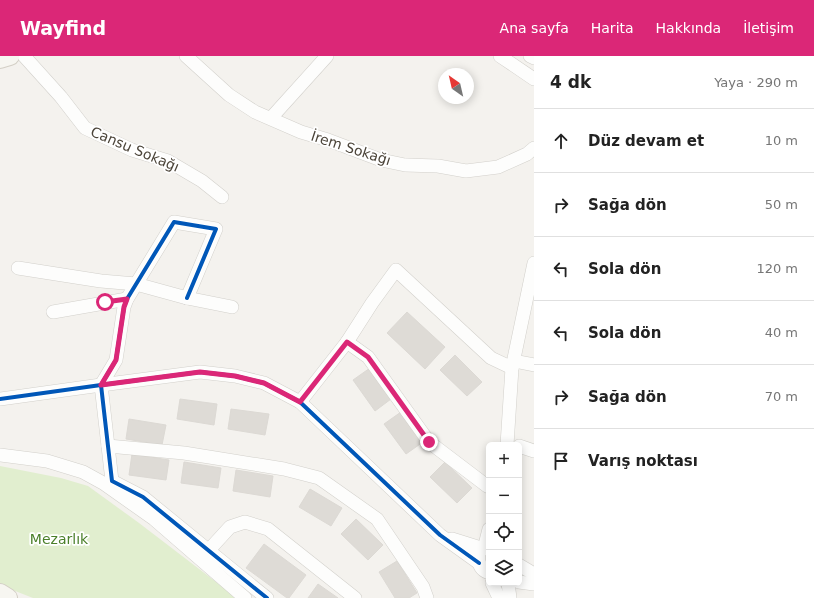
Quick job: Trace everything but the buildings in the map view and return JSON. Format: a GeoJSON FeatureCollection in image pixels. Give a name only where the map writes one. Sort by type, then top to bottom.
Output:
{"type":"FeatureCollection","features":[{"type":"Feature","properties":{"kind":"street"},"geometry":{"type":"LineString","coordinates":[[0,59],[10,56]]}},
{"type":"Feature","properties":{"kind":"street","name":"Cansu Sokağı"},"geometry":{"type":"LineString","coordinates":[[24,56],[61,96],[85,128],[132,150],[168,161],[202,181],[222,197]]}},
{"type":"Feature","properties":{"kind":"street","name":"İrem Sokağı"},"geometry":{"type":"LineString","coordinates":[[186,56],[229,95],[255,112],[301,132],[328,140],[381,160],[405,165],[438,166],[466,171],[498,167],[527,154],[534,148]]}},
{"type":"Feature","properties":{"kind":"street"},"geometry":{"type":"LineString","coordinates":[[271,118],[327,56]]}},
{"type":"Feature","properties":{"kind":"street"},"geometry":{"type":"LineString","coordinates":[[500,56],[534,79]]}},
{"type":"Feature","properties":{"kind":"street"},"geometry":{"type":"LineString","coordinates":[[530,56],[534,58]]}},
{"type":"Feature","properties":{"kind":"street"},"geometry":{"type":"LineString","coordinates":[[188,298],[216,229],[174,222],[127,299],[124,307],[116,360],[101,385],[112,481],[143,498],[267,598]]}},
{"type":"Feature","properties":{"kind":"street"},"geometry":{"type":"LineString","coordinates":[[512,442],[513,364],[534,264]]}},
{"type":"Feature","properties":{"kind":"street"},"geometry":{"type":"LineString","coordinates":[[18,268],[101,281],[136,284],[188,298],[232,307]]}},
{"type":"Feature","properties":{"kind":"street"},"geometry":{"type":"LineString","coordinates":[[300,402],[347,342],[372,303],[396,270],[491,358],[513,364],[534,365]]}},
{"type":"Feature","properties":{"kind":"street"},"geometry":{"type":"LineString","coordinates":[[53,312],[127,299]]}},
{"type":"Feature","properties":{"kind":"street"},"geometry":{"type":"LineString","coordinates":[[347,342],[368,357],[429,442],[486,485]]}},
{"type":"Feature","properties":{"kind":"street"},"geometry":{"type":"LineString","coordinates":[[0,400],[200,372],[235,376],[264,383],[300,402],[440,535],[486,573]]}},
{"type":"Feature","properties":{"kind":"street"},"geometry":{"type":"LineString","coordinates":[[108,446],[184,453],[284,469],[319,478],[377,519],[423,587],[427,598]]}},
{"type":"Feature","properties":{"kind":"street"},"geometry":{"type":"LineString","coordinates":[[522,448],[534,451]]}},
{"type":"Feature","properties":{"kind":"street"},"geometry":{"type":"LineString","coordinates":[[0,455],[47,461],[83,472],[154,519],[245,598]]}},
{"type":"Feature","properties":{"kind":"street"},"geometry":{"type":"LineString","coordinates":[[208,551],[230,527],[245,522],[268,529],[355,598]]}},
{"type":"Feature","properties":{"kind":"street"},"geometry":{"type":"LineString","coordinates":[[440,535],[484,549],[486,541]]}},
{"type":"Feature","properties":{"kind":"street"},"geometry":{"type":"LineString","coordinates":[[486,548],[479,555],[486,572]]}},
{"type":"Feature","properties":{"kind":"street"},"geometry":{"type":"LineString","coordinates":[[522,567],[534,574]]}},
{"type":"Feature","properties":{"kind":"street"},"geometry":{"type":"LineString","coordinates":[[522,582],[534,584]]}},
{"type":"Feature","properties":{"kind":"street"},"geometry":{"type":"LineString","coordinates":[[493,586],[499,598]]}},
{"type":"Feature","properties":{"kind":"street"},"geometry":{"type":"LineString","coordinates":[[508,586],[510,598]]}},
{"type":"Feature","properties":{"kind":"street"},"geometry":{"type":"LineString","coordinates":[[0,593],[8,598]]}},
{"type":"Feature","properties":{"kind":"green space","name":"Mezarlık"},"geometry":{"type":"Polygon","coordinates":[[[0,466],[61,478],[88,486],[237,598],[33,598],[5,587],[0,583],[0,466]]]}},
{"type":"Feature","properties":{"kind":"cycle path"},"geometry":{"type":"LineString","coordinates":[[187,298],[216,229],[174,222],[127,299],[124,307],[116,360],[101,385],[112,481],[143,497],[267,598]]}},
{"type":"Feature","properties":{"kind":"cycle path"},"geometry":{"type":"LineString","coordinates":[[0,399],[200,372],[235,376],[264,383],[300,402],[440,535],[479,563]]}},
{"type":"Feature","properties":{"kind":"route"},"geometry":{"type":"LineString","coordinates":[[105,302],[127,299],[124,307],[116,360],[101,385],[200,372],[235,376],[264,383],[300,402],[347,342],[368,357],[429,442]]}}]}
